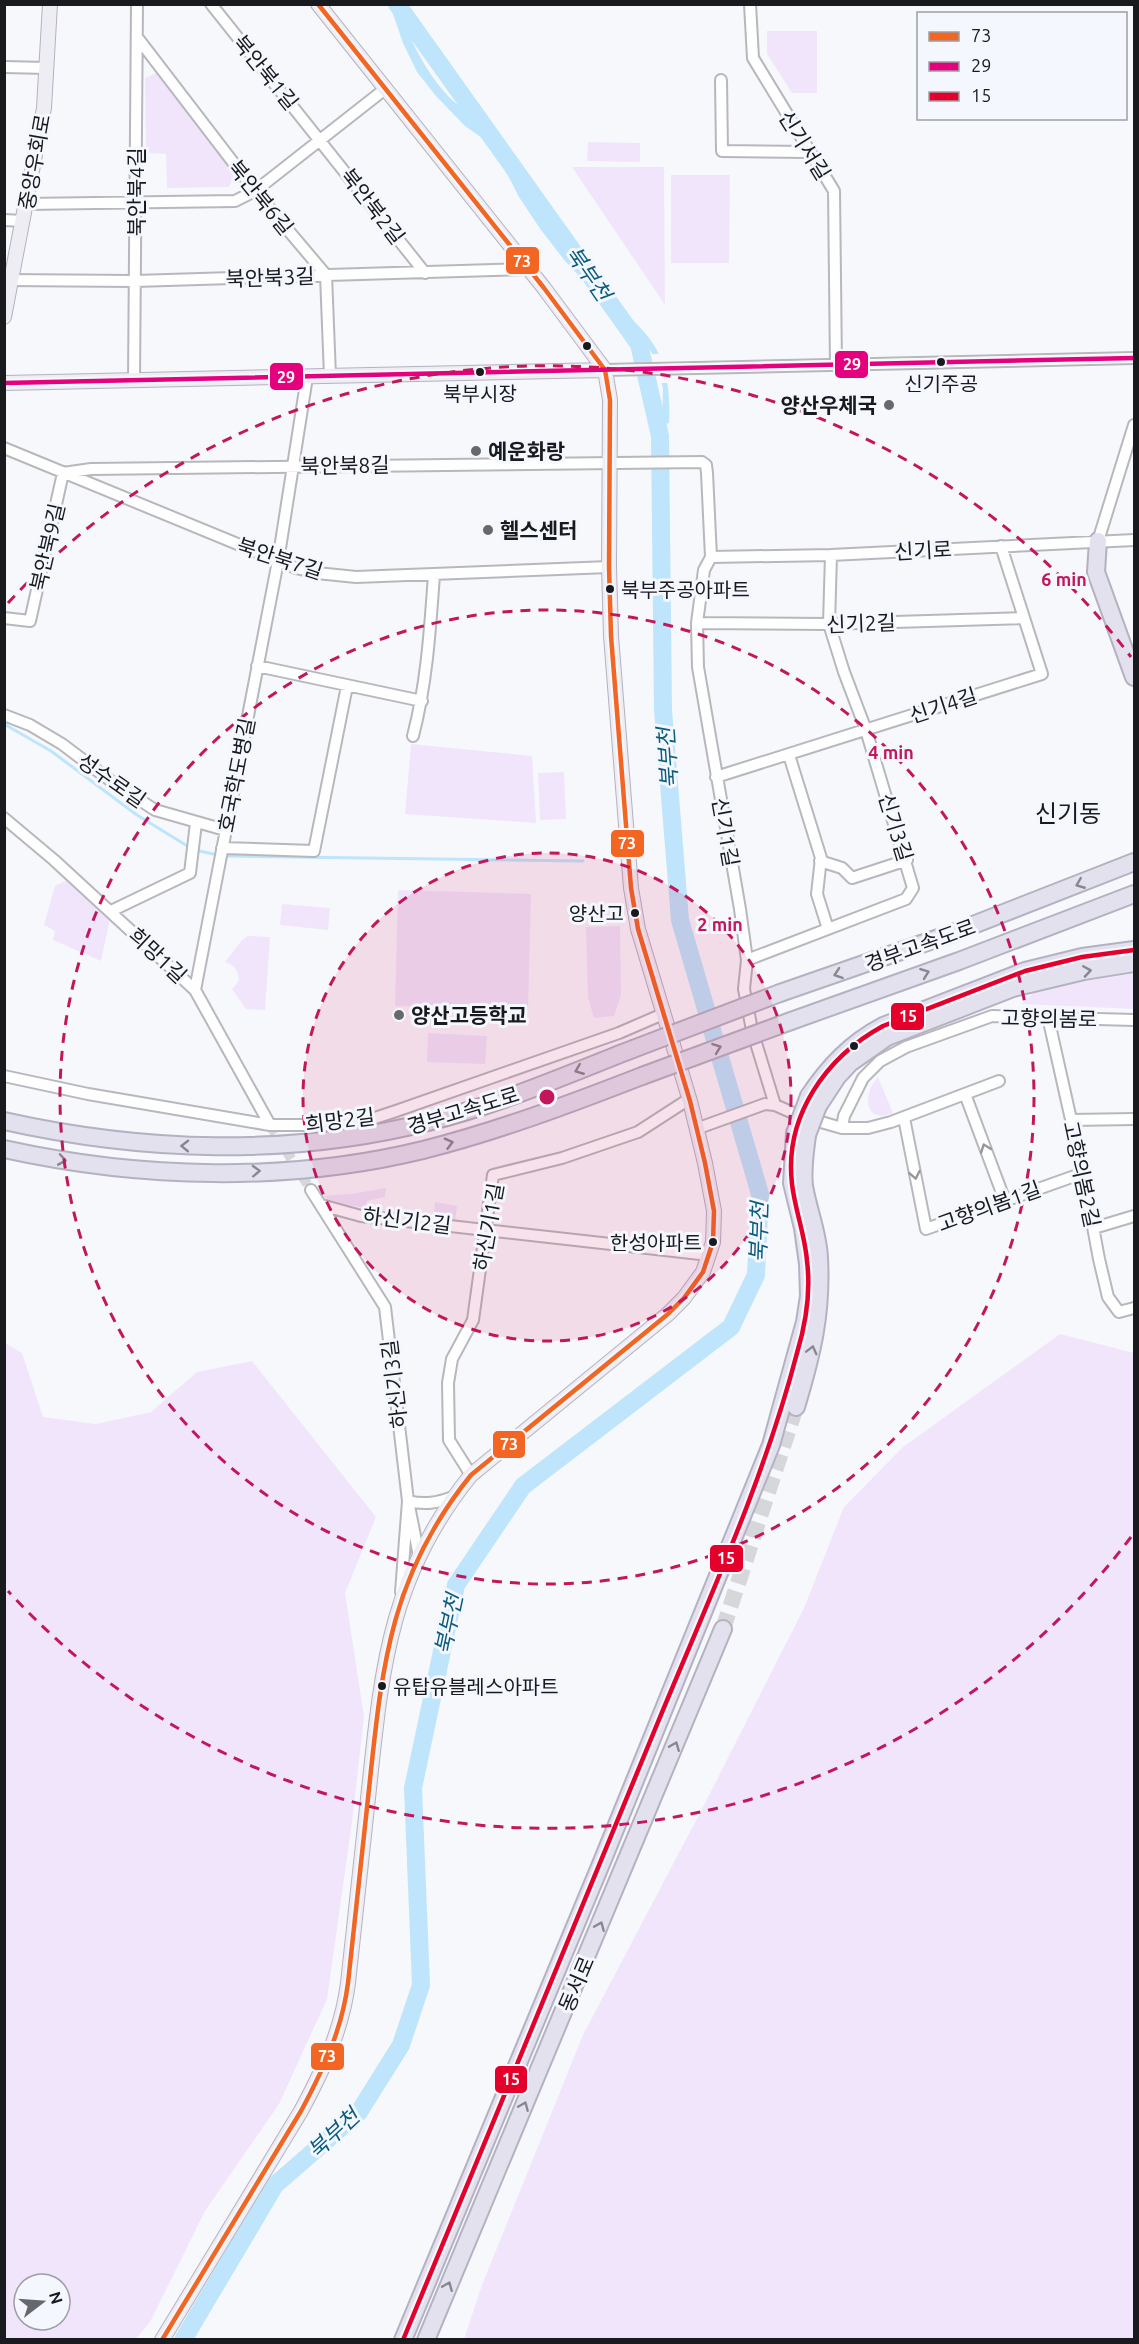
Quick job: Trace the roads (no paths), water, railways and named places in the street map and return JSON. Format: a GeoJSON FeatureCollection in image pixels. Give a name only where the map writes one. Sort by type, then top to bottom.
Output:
{"type":"FeatureCollection","features":[{"type":"Feature","properties":{"kind":"highway"},"geometry":{"type":"LineString","coordinates":[[1098,541],[1109,583],[1134,648]]}},
{"type":"Feature","properties":{"kind":"highway"},"geometry":{"type":"LineString","coordinates":[[1098,541],[1096,572],[1134,677]]}},
{"type":"Feature","properties":{"kind":"highway","name":"경부고속도로"},"geometry":{"type":"LineString","coordinates":[[4,1121],[110,1140],[170,1146],[289,1145],[380,1133],[429,1122],[512,1096],[780,993],[950,934],[1134,862]]}},
{"type":"Feature","properties":{"kind":"highway","name":"경부고속도로"},"geometry":{"type":"LineString","coordinates":[[4,1149],[79,1163],[186,1172],[238,1172],[324,1167],[421,1150],[537,1116],[959,961],[1134,894]]}},
{"type":"Feature","properties":{"kind":"highway","name":"동서로"},"geometry":{"type":"LineString","coordinates":[[403,2340],[771,1445],[797,1355],[809,1296],[804,1240],[792,1184],[801,1134],[813,1101],[836,1060],[883,1026],[1025,971],[1082,957],[1134,950]]}},
{"type":"Feature","properties":{"kind":"highway","name":"동서로"},"geometry":{"type":"LineString","coordinates":[[813,1101],[850,1063],[887,1037],[1013,988],[1084,970],[1134,963]]}},
{"type":"Feature","properties":{"kind":"highway","name":"동서로"},"geometry":{"type":"LineString","coordinates":[[796,1407],[817,1329],[819,1287],[819,1256],[815,1224],[804,1185],[801,1134]]}},
{"type":"Feature","properties":{"kind":"highway","name":"동서로"},"geometry":{"type":"LineString","coordinates":[[426,2340],[723,1629]]}},
{"type":"Feature","properties":{"kind":"main road","name":"중앙우회로"},"geometry":{"type":"LineString","coordinates":[[4,317],[8,280],[23,221],[44,108],[50,4]]}},
{"type":"Feature","properties":{"kind":"main road"},"geometry":{"type":"LineString","coordinates":[[162,2340],[301,2111],[338,2033],[347,1991],[384,1665],[401,1599],[427,1538],[453,1497],[471,1475],[668,1314],[695,1284],[709,1256],[714,1228],[714,1212],[689,1099],[638,929],[631,888],[617,724],[609,567],[610,400],[605,370],[528,268],[318,4]]}},
{"type":"Feature","properties":{"kind":"main road"},"geometry":{"type":"LineString","coordinates":[[4,383],[605,370]]}},
{"type":"Feature","properties":{"kind":"street","name":"북안북4길"},"geometry":{"type":"LineString","coordinates":[[134,380],[137,4]]}},
{"type":"Feature","properties":{"kind":"street","name":"북안북1길"},"geometry":{"type":"LineString","coordinates":[[211,4],[320,140]]}},
{"type":"Feature","properties":{"kind":"street","name":"신기서길"},"geometry":{"type":"LineString","coordinates":[[750,4],[753,58],[835,196],[836,365]]}},
{"type":"Feature","properties":{"kind":"street","name":"북안북6길"},"geometry":{"type":"LineString","coordinates":[[137,37],[255,191],[326,275]]}},
{"type":"Feature","properties":{"kind":"street"},"geometry":{"type":"LineString","coordinates":[[4,67],[47,68]]}},
{"type":"Feature","properties":{"kind":"street"},"geometry":{"type":"LineString","coordinates":[[721,80],[722,152],[809,152]]}},
{"type":"Feature","properties":{"kind":"street"},"geometry":{"type":"LineString","coordinates":[[26,204],[235,201],[255,191],[384,89]]}},
{"type":"Feature","properties":{"kind":"street","name":"북안북2길"},"geometry":{"type":"LineString","coordinates":[[320,140],[425,273]]}},
{"type":"Feature","properties":{"kind":"street"},"geometry":{"type":"LineString","coordinates":[[4,220],[23,221]]}},
{"type":"Feature","properties":{"kind":"street","name":"북안북3길"},"geometry":{"type":"LineString","coordinates":[[8,280],[135,281],[528,268]]}},
{"type":"Feature","properties":{"kind":"street"},"geometry":{"type":"LineString","coordinates":[[326,275],[330,376]]}},
{"type":"Feature","properties":{"kind":"street"},"geometry":{"type":"LineString","coordinates":[[605,370],[1134,358]]}},
{"type":"Feature","properties":{"kind":"street","name":"호국학도병길"},"geometry":{"type":"LineString","coordinates":[[195,990],[278,561],[307,377]]}},
{"type":"Feature","properties":{"kind":"street"},"geometry":{"type":"LineString","coordinates":[[1098,541],[1134,425]]}},
{"type":"Feature","properties":{"kind":"street","name":"북안북7길"},"geometry":{"type":"LineString","coordinates":[[4,448],[278,561],[317,573],[342,576],[434,575],[609,567]]}},
{"type":"Feature","properties":{"kind":"street","name":"북안북8길"},"geometry":{"type":"LineString","coordinates":[[63,473],[91,469],[610,461],[702,462],[706,465],[707,473],[711,558]]}},
{"type":"Feature","properties":{"kind":"street","name":"북안북9길"},"geometry":{"type":"LineString","coordinates":[[4,618],[30,621],[63,473]]}},
{"type":"Feature","properties":{"kind":"street","name":"신기로"},"geometry":{"type":"LineString","coordinates":[[711,558],[831,555],[1134,540]]}},
{"type":"Feature","properties":{"kind":"street","name":"신기4길"},"geometry":{"type":"LineString","coordinates":[[716,777],[1042,674],[1001,546]]}},
{"type":"Feature","properties":{"kind":"street","name":"신기3길"},"geometry":{"type":"LineString","coordinates":[[747,960],[906,899],[914,888],[866,730],[829,624],[831,555]]}},
{"type":"Feature","properties":{"kind":"street","name":"신기1길"},"geometry":{"type":"LineString","coordinates":[[711,558],[704,570],[697,623],[698,668],[740,909],[747,960],[744,989],[770,1104]]}},
{"type":"Feature","properties":{"kind":"street"},"geometry":{"type":"LineString","coordinates":[[413,736],[428,664],[434,575]]}},
{"type":"Feature","properties":{"kind":"street","name":"신기2길"},"geometry":{"type":"LineString","coordinates":[[697,623],[829,624],[1024,618]]}},
{"type":"Feature","properties":{"kind":"street"},"geometry":{"type":"LineString","coordinates":[[257,666],[422,701]]}},
{"type":"Feature","properties":{"kind":"street"},"geometry":{"type":"LineString","coordinates":[[222,848],[314,851],[347,686]]}},
{"type":"Feature","properties":{"kind":"street","name":"성수로길"},"geometry":{"type":"LineString","coordinates":[[4,715],[30,725],[62,744],[115,784],[155,810],[225,830]]}},
{"type":"Feature","properties":{"kind":"street"},"geometry":{"type":"LineString","coordinates":[[789,755],[820,861],[817,894],[828,929]]}},
{"type":"Feature","properties":{"kind":"street","name":"희망1길"},"geometry":{"type":"LineString","coordinates":[[4,818],[111,911],[195,990],[270,1125]]}},
{"type":"Feature","properties":{"kind":"street"},"geometry":{"type":"LineString","coordinates":[[111,911],[190,873],[196,823]]}},
{"type":"Feature","properties":{"kind":"street"},"geometry":{"type":"LineString","coordinates":[[820,861],[842,868],[852,878],[907,860]]}},
{"type":"Feature","properties":{"kind":"street","name":"희망2길"},"geometry":{"type":"LineString","coordinates":[[4,1076],[88,1094],[270,1125],[333,1125],[372,1119],[619,1033],[663,1014]]}},
{"type":"Feature","properties":{"kind":"street","name":"고향의봄로"},"geometry":{"type":"LineString","coordinates":[[842,1128],[844,1116],[863,1078],[880,1061],[906,1047],[992,1016],[1134,1020]]}},
{"type":"Feature","properties":{"kind":"street","name":"고향의봄2길"},"geometry":{"type":"LineString","coordinates":[[1048,1017],[1108,1297],[1119,1312],[1134,1308]]}},
{"type":"Feature","properties":{"kind":"street"},"geometry":{"type":"LineString","coordinates":[[696,1129],[770,1104],[800,1116],[842,1128],[868,1128],[904,1118],[999,1081]]}},
{"type":"Feature","properties":{"kind":"street"},"geometry":{"type":"LineString","coordinates":[[965,1094],[1005,1201]]}},
{"type":"Feature","properties":{"kind":"street","name":"하신기1길"},"geometry":{"type":"LineString","coordinates":[[471,1475],[449,1440],[448,1383],[452,1359],[473,1320],[493,1175],[562,1158],[638,1131],[689,1099]]}},
{"type":"Feature","properties":{"kind":"street","name":"고향의봄1길"},"geometry":{"type":"LineString","coordinates":[[904,1118],[926,1229],[1083,1173]]}},
{"type":"Feature","properties":{"kind":"street"},"geometry":{"type":"LineString","coordinates":[[1071,1120],[1134,1119]]}},
{"type":"Feature","properties":{"kind":"street","name":"하신기3길"},"geometry":{"type":"LineString","coordinates":[[311,1190],[385,1307],[408,1501],[401,1599]]}},
{"type":"Feature","properties":{"kind":"street","name":"하신기2길"},"geometry":{"type":"LineString","coordinates":[[321,1205],[362,1216],[709,1256]]}},
{"type":"Feature","properties":{"kind":"street"},"geometry":{"type":"LineString","coordinates":[[1094,1228],[1134,1216]]}},
{"type":"Feature","properties":{"kind":"street"},"geometry":{"type":"LineString","coordinates":[[419,1556],[408,1501],[421,1504],[436,1503],[453,1497]]}},
{"type":"Feature","properties":{"kind":"water"},"geometry":{"type":"Polygon","coordinates":[[[390,5],[398,5],[412,41],[439,86],[489,133],[513,166],[568,253],[600,289],[646,334],[657,350],[665,369],[669,392],[669,423],[662,425],[663,388],[653,355],[644,340],[633,324],[610,308],[565,261],[519,197],[497,154],[485,140],[465,126],[417,72],[403,43],[390,5]]]}},
{"type":"Feature","properties":{"kind":"waterway","name":"북부천"},"geometry":{"type":"LineString","coordinates":[[183,2340],[275,2185],[359,2112],[401,2045],[421,1985],[413,1788],[456,1585],[523,1486],[731,1327],[756,1275],[760,1194],[680,920],[663,710],[660,436],[639,344],[397,4]]}},
{"type":"Feature","properties":{"kind":"waterway"},"geometry":{"type":"LineString","coordinates":[[4,724],[51,751],[137,815],[189,847]]}},
{"type":"Feature","properties":{"kind":"waterway"},"geometry":{"type":"LineString","coordinates":[[195,850],[218,855]]}},
{"type":"Feature","properties":{"kind":"waterway"},"geometry":{"type":"LineString","coordinates":[[225,856],[583,861]]}},
{"type":"Feature","properties":{"kind":"tunnel"},"geometry":{"type":"LineString","coordinates":[[270,1125],[311,1190]]}},
{"type":"Feature","properties":{"kind":"tunnel"},"geometry":{"type":"LineString","coordinates":[[723,1629],[796,1407]]}},
{"type":"Feature","properties":{"kind":"place","name":"신기주공"},"geometry":{"type":"Point","coordinates":[941,362]}},
{"type":"Feature","properties":{"kind":"place","name":"북부시장"},"geometry":{"type":"Point","coordinates":[480,372]}},
{"type":"Feature","properties":{"kind":"place","name":"양산우체국"},"geometry":{"type":"Point","coordinates":[889,405]}},
{"type":"Feature","properties":{"kind":"place","name":"예운화랑"},"geometry":{"type":"Point","coordinates":[476,451]}},
{"type":"Feature","properties":{"kind":"place","name":"헬스센터"},"geometry":{"type":"Point","coordinates":[488,530]}},
{"type":"Feature","properties":{"kind":"place","name":"북부주공아파트"},"geometry":{"type":"Point","coordinates":[610,589]}},
{"type":"Feature","properties":{"kind":"place","name":"양산고"},"geometry":{"type":"Point","coordinates":[635,913]}},
{"type":"Feature","properties":{"kind":"place","name":"양산고등학교"},"geometry":{"type":"Point","coordinates":[399,1015]}},
{"type":"Feature","properties":{"kind":"place","name":"한성아파트"},"geometry":{"type":"Point","coordinates":[713,1242]}},
{"type":"Feature","properties":{"kind":"place","name":"유탑유블레스아파트"},"geometry":{"type":"Point","coordinates":[382,1686]}},
{"type":"Feature","properties":{"kind":"district","name":"신기동"},"geometry":{"type":"Point","coordinates":[1068,813]}}]}
